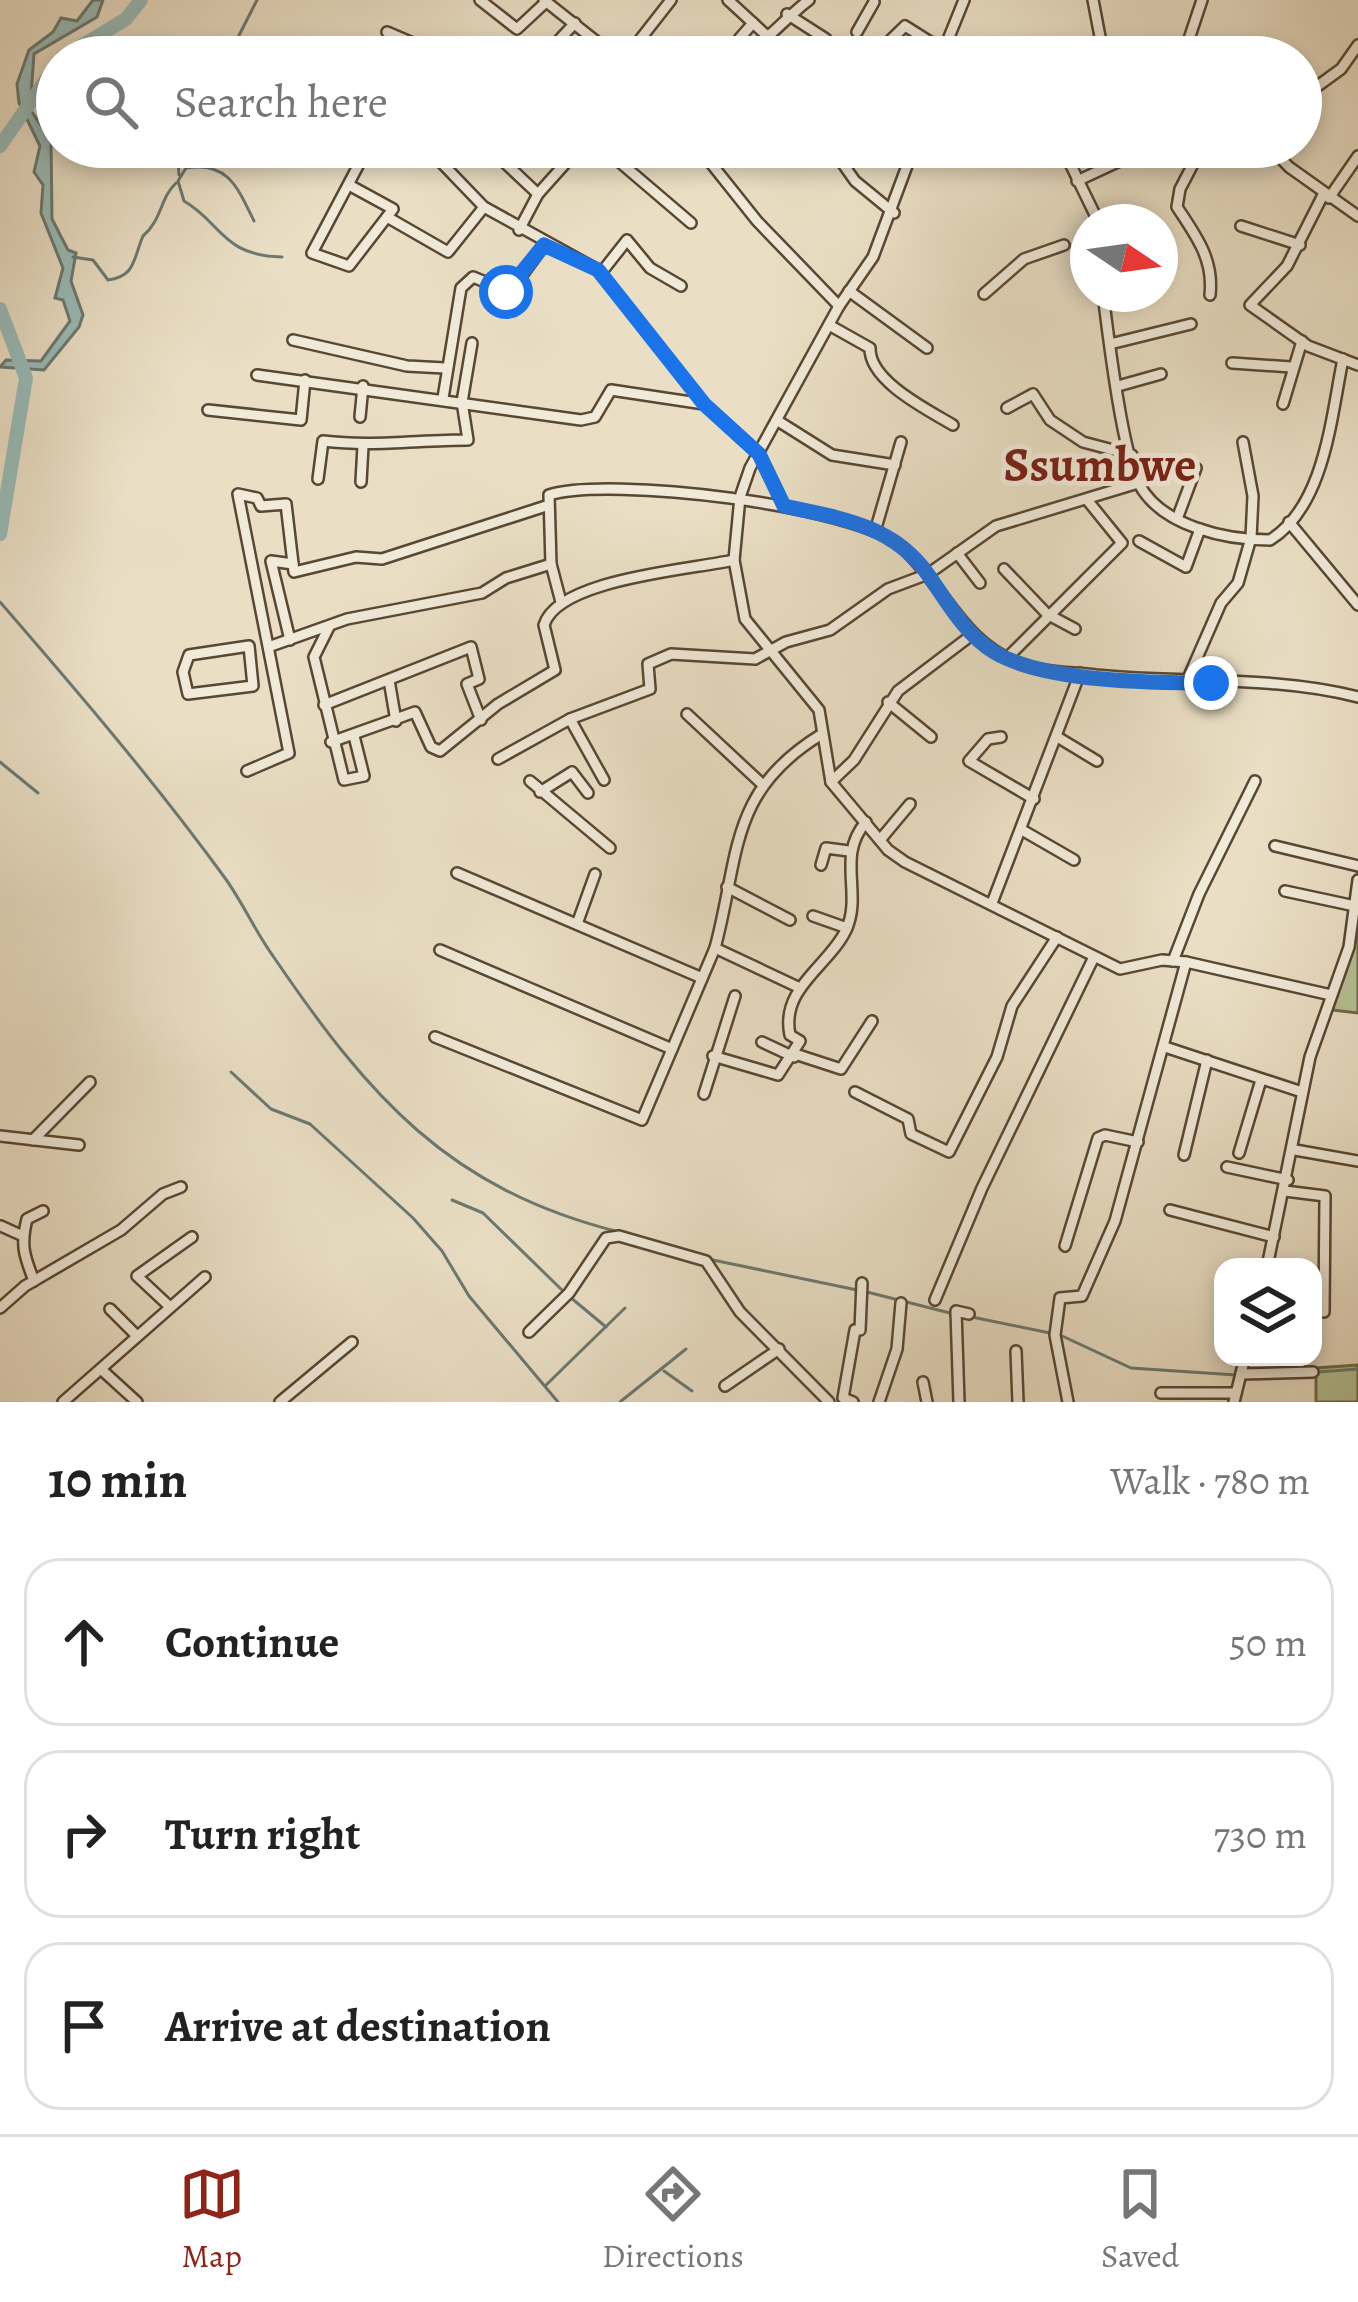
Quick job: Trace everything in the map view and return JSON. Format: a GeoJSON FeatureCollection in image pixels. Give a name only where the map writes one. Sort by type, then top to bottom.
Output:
{"type":"FeatureCollection","features":[{"type":"Feature","properties":{"kind":"street"},"geometry":{"type":"LineString","coordinates":[[480,0],[517,29],[550,2],[591,36]]}},
{"type":"Feature","properties":{"kind":"street"},"geometry":{"type":"LineString","coordinates":[[643,36],[670,0]]}},
{"type":"Feature","properties":{"kind":"street"},"geometry":{"type":"LineString","coordinates":[[728,0],[768,36]]}},
{"type":"Feature","properties":{"kind":"street"},"geometry":{"type":"LineString","coordinates":[[773,36],[787,14],[809,0]]}},
{"type":"Feature","properties":{"kind":"street"},"geometry":{"type":"LineString","coordinates":[[856,32],[871,6],[857,0]]}},
{"type":"Feature","properties":{"kind":"street"},"geometry":{"type":"LineString","coordinates":[[949,36],[964,0]]}},
{"type":"Feature","properties":{"kind":"street"},"geometry":{"type":"LineString","coordinates":[[1077,0],[1093,3],[1100,36]]}},
{"type":"Feature","properties":{"kind":"street"},"geometry":{"type":"LineString","coordinates":[[1190,36],[1202,0]]}},
{"type":"Feature","properties":{"kind":"street"},"geometry":{"type":"LineString","coordinates":[[787,14],[821,36]]}},
{"type":"Feature","properties":{"kind":"street"},"geometry":{"type":"LineString","coordinates":[[563,36],[575,23]]}},
{"type":"Feature","properties":{"kind":"street"},"geometry":{"type":"LineString","coordinates":[[742,36],[753,23]]}},
{"type":"Feature","properties":{"kind":"street"},"geometry":{"type":"LineString","coordinates":[[895,36],[905,26],[918,36]]}},
{"type":"Feature","properties":{"kind":"street"},"geometry":{"type":"LineString","coordinates":[[387,32],[394,36]]}},
{"type":"Feature","properties":{"kind":"street"},"geometry":{"type":"LineString","coordinates":[[1322,83],[1341,69],[1358,45]]}},
{"type":"Feature","properties":{"kind":"street"},"geometry":{"type":"LineString","coordinates":[[1358,156],[1326,195],[1300,245],[1250,304],[1302,340],[1358,365]]}},
{"type":"Feature","properties":{"kind":"street"},"geometry":{"type":"LineString","coordinates":[[349,185],[393,209],[349,266],[312,253],[358,168]]}},
{"type":"Feature","properties":{"kind":"street"},"geometry":{"type":"LineString","coordinates":[[446,168],[484,207],[544,245],[602,273],[704,404],[759,454],[784,506]]}},
{"type":"Feature","properties":{"kind":"street"},"geometry":{"type":"LineString","coordinates":[[510,168],[538,194]]}},
{"type":"Feature","properties":{"kind":"street"},"geometry":{"type":"LineString","coordinates":[[519,230],[538,194],[559,168]]}},
{"type":"Feature","properties":{"kind":"street"},"geometry":{"type":"LineString","coordinates":[[627,168],[691,223]]}},
{"type":"Feature","properties":{"kind":"street"},"geometry":{"type":"LineString","coordinates":[[715,168],[757,221],[839,306]]}},
{"type":"Feature","properties":{"kind":"street"},"geometry":{"type":"LineString","coordinates":[[846,168],[894,213]]}},
{"type":"Feature","properties":{"kind":"street"},"geometry":{"type":"LineString","coordinates":[[908,168],[894,213],[839,306],[740,497],[734,560],[741,608],[770,652],[814,700],[831,782],[880,840],[928,875],[1120,969],[1186,962],[1331,995]]}},
{"type":"Feature","properties":{"kind":"street"},"geometry":{"type":"LineString","coordinates":[[1071,168],[1089,204]]}},
{"type":"Feature","properties":{"kind":"street"},"geometry":{"type":"LineString","coordinates":[[1077,182],[1106,168]]}},
{"type":"Feature","properties":{"kind":"street"},"geometry":{"type":"LineString","coordinates":[[1193,168],[1177,207],[1204,247],[1212,276],[1210,295]]}},
{"type":"Feature","properties":{"kind":"street"},"geometry":{"type":"LineString","coordinates":[[1294,168],[1358,216]]}},
{"type":"Feature","properties":{"kind":"street"},"geometry":{"type":"LineString","coordinates":[[387,217],[448,252],[484,207]]}},
{"type":"Feature","properties":{"kind":"street"},"geometry":{"type":"LineString","coordinates":[[1240,226],[1300,245]]}},
{"type":"Feature","properties":{"kind":"street"},"geometry":{"type":"LineString","coordinates":[[602,273],[627,240],[650,268],[681,286]]}},
{"type":"Feature","properties":{"kind":"street"},"geometry":{"type":"LineString","coordinates":[[443,398],[460,288],[473,277],[510,292],[544,245]]}},
{"type":"Feature","properties":{"kind":"street"},"geometry":{"type":"LineString","coordinates":[[984,294],[1024,259],[1064,245]]}},
{"type":"Feature","properties":{"kind":"street"},"geometry":{"type":"LineString","coordinates":[[849,291],[927,348]]}},
{"type":"Feature","properties":{"kind":"street"},"geometry":{"type":"LineString","coordinates":[[1106,312],[1138,483],[1177,519],[1200,529],[1270,540],[1289,522],[1311,488],[1343,359]]}},
{"type":"Feature","properties":{"kind":"street"},"geometry":{"type":"LineString","coordinates":[[1111,344],[1191,323]]}},
{"type":"Feature","properties":{"kind":"street"},"geometry":{"type":"LineString","coordinates":[[829,325],[870,348],[877,368],[921,406],[953,424]]}},
{"type":"Feature","properties":{"kind":"street"},"geometry":{"type":"LineString","coordinates":[[293,340],[407,366],[445,368]]}},
{"type":"Feature","properties":{"kind":"street"},"geometry":{"type":"LineString","coordinates":[[1283,404],[1302,340]]}},
{"type":"Feature","properties":{"kind":"street"},"geometry":{"type":"LineString","coordinates":[[318,479],[323,441],[363,446],[468,440],[462,402],[472,343]]}},
{"type":"Feature","properties":{"kind":"street"},"geometry":{"type":"LineString","coordinates":[[1232,363],[1291,367]]}},
{"type":"Feature","properties":{"kind":"street"},"geometry":{"type":"LineString","coordinates":[[1118,386],[1162,374]]}},
{"type":"Feature","properties":{"kind":"street"},"geometry":{"type":"LineString","coordinates":[[257,375],[364,386],[580,420],[595,417],[611,390],[704,404]]}},
{"type":"Feature","properties":{"kind":"street"},"geometry":{"type":"LineString","coordinates":[[208,410],[301,420],[305,380]]}},
{"type":"Feature","properties":{"kind":"street"},"geometry":{"type":"LineString","coordinates":[[360,417],[364,386]]}},
{"type":"Feature","properties":{"kind":"street"},"geometry":{"type":"LineString","coordinates":[[1007,408],[1033,394],[1050,420],[1083,442],[1132,455]]}},
{"type":"Feature","properties":{"kind":"street"},"geometry":{"type":"LineString","coordinates":[[778,421],[832,455],[896,465]]}},
{"type":"Feature","properties":{"kind":"street"},"geometry":{"type":"LineString","coordinates":[[876,528],[901,442]]}},
{"type":"Feature","properties":{"kind":"street"},"geometry":{"type":"LineString","coordinates":[[1186,683],[1221,603],[1238,583],[1251,538],[1253,496],[1243,442]]}},
{"type":"Feature","properties":{"kind":"street"},"geometry":{"type":"LineString","coordinates":[[361,482],[363,446]]}},
{"type":"Feature","properties":{"kind":"street"},"geometry":{"type":"LineString","coordinates":[[1177,519],[1196,469]]}},
{"type":"Feature","properties":{"kind":"street"},"geometry":{"type":"LineString","coordinates":[[498,759],[570,719],[650,689],[647,664],[656,658],[688,653],[739,662],[770,652],[830,630],[888,589],[928,574],[996,526],[1138,483]]}},
{"type":"Feature","properties":{"kind":"street"},"geometry":{"type":"LineString","coordinates":[[561,602],[551,564],[546,506],[555,492],[740,497],[876,528],[928,574],[973,634],[1007,658],[1080,673],[1186,683],[1302,685],[1358,697]]}},
{"type":"Feature","properties":{"kind":"street"},"geometry":{"type":"LineString","coordinates":[[248,772],[290,753],[238,494],[257,498],[262,506],[286,504],[294,572],[356,557],[382,559],[546,506]]}},
{"type":"Feature","properties":{"kind":"street"},"geometry":{"type":"LineString","coordinates":[[1007,658],[1047,614],[1087,584],[1122,543],[1088,500]]}},
{"type":"Feature","properties":{"kind":"street"},"geometry":{"type":"LineString","coordinates":[[1289,522],[1358,604]]}},
{"type":"Feature","properties":{"kind":"street"},"geometry":{"type":"LineString","coordinates":[[1139,541],[1186,567],[1200,529]]}},
{"type":"Feature","properties":{"kind":"street"},"geometry":{"type":"LineString","coordinates":[[957,553],[980,583]]}},
{"type":"Feature","properties":{"kind":"street"},"geometry":{"type":"LineString","coordinates":[[331,742],[415,712],[431,747],[440,751],[555,670],[544,625],[561,602],[620,579],[665,576],[734,560]]}},
{"type":"Feature","properties":{"kind":"street"},"geometry":{"type":"LineString","coordinates":[[290,640],[271,561],[293,564]]}},
{"type":"Feature","properties":{"kind":"street"},"geometry":{"type":"LineString","coordinates":[[271,646],[329,626],[482,592],[551,564]]}},
{"type":"Feature","properties":{"kind":"street"},"geometry":{"type":"LineString","coordinates":[[1004,569],[1047,614],[1075,629]]}},
{"type":"Feature","properties":{"kind":"street"},"geometry":{"type":"LineString","coordinates":[[329,626],[314,657],[331,742],[344,780],[364,776],[354,736]]}},
{"type":"Feature","properties":{"kind":"street"},"geometry":{"type":"LineString","coordinates":[[831,782],[854,760],[888,702],[926,666],[973,634]]}},
{"type":"Feature","properties":{"kind":"street"},"geometry":{"type":"LineString","coordinates":[[249,646],[253,686],[188,694],[183,672],[189,656],[203,654],[249,646]]}},
{"type":"Feature","properties":{"kind":"street"},"geometry":{"type":"LineString","coordinates":[[324,705],[470,647],[478,679],[467,684],[481,719]]}},
{"type":"Feature","properties":{"kind":"street"},"geometry":{"type":"LineString","coordinates":[[992,903],[1059,738],[1080,673]]}},
{"type":"Feature","properties":{"kind":"street"},"geometry":{"type":"LineString","coordinates":[[388,680],[396,721]]}},
{"type":"Feature","properties":{"kind":"street"},"geometry":{"type":"LineString","coordinates":[[888,702],[931,737]]}},
{"type":"Feature","properties":{"kind":"street"},"geometry":{"type":"LineString","coordinates":[[687,714],[764,785]]}},
{"type":"Feature","properties":{"kind":"street"},"geometry":{"type":"LineString","coordinates":[[570,719],[604,780]]}},
{"type":"Feature","properties":{"kind":"street"},"geometry":{"type":"LineString","coordinates":[[435,1036],[642,1120],[715,948],[740,822],[797,748],[822,734]]}},
{"type":"Feature","properties":{"kind":"street"},"geometry":{"type":"LineString","coordinates":[[1001,737],[988,739],[969,761],[1034,799]]}},
{"type":"Feature","properties":{"kind":"street"},"geometry":{"type":"LineString","coordinates":[[1059,738],[1097,761]]}},
{"type":"Feature","properties":{"kind":"street"},"geometry":{"type":"LineString","coordinates":[[540,792],[593,760]]}},
{"type":"Feature","properties":{"kind":"street"},"geometry":{"type":"LineString","coordinates":[[572,772],[588,793]]}},
{"type":"Feature","properties":{"kind":"street"},"geometry":{"type":"LineString","coordinates":[[530,781],[610,848]]}},
{"type":"Feature","properties":{"kind":"street"},"geometry":{"type":"LineString","coordinates":[[1173,961],[1198,894],[1255,781]]}},
{"type":"Feature","properties":{"kind":"street"},"geometry":{"type":"LineString","coordinates":[[880,840],[910,803]]}},
{"type":"Feature","properties":{"kind":"street"},"geometry":{"type":"LineString","coordinates":[[713,1056],[778,1075],[795,1056],[800,1041],[790,1035],[788,1021],[800,988],[847,928],[849,851],[866,822]]}},
{"type":"Feature","properties":{"kind":"street"},"geometry":{"type":"LineString","coordinates":[[1022,830],[1074,860]]}},
{"type":"Feature","properties":{"kind":"street"},"geometry":{"type":"LineString","coordinates":[[1274,846],[1358,866]]}},
{"type":"Feature","properties":{"kind":"street"},"geometry":{"type":"LineString","coordinates":[[820,865],[826,848],[849,851]]}},
{"type":"Feature","properties":{"kind":"street"},"geometry":{"type":"LineString","coordinates":[[457,873],[702,978]]}},
{"type":"Feature","properties":{"kind":"street"},"geometry":{"type":"LineString","coordinates":[[577,924],[595,874]]}},
{"type":"Feature","properties":{"kind":"street"},"geometry":{"type":"LineString","coordinates":[[1269,1258],[1295,1150],[1302,1092],[1349,947],[1358,880]]}},
{"type":"Feature","properties":{"kind":"street"},"geometry":{"type":"LineString","coordinates":[[727,887],[790,920]]}},
{"type":"Feature","properties":{"kind":"street"},"geometry":{"type":"LineString","coordinates":[[1285,891],[1355,906]]}},
{"type":"Feature","properties":{"kind":"street"},"geometry":{"type":"LineString","coordinates":[[814,916],[847,928]]}},
{"type":"Feature","properties":{"kind":"street"},"geometry":{"type":"LineString","coordinates":[[855,1093],[908,1119],[911,1134],[949,1152],[997,1057],[1012,1006],[1057,938]]}},
{"type":"Feature","properties":{"kind":"street"},"geometry":{"type":"LineString","coordinates":[[715,948],[800,988]]}},
{"type":"Feature","properties":{"kind":"street"},"geometry":{"type":"LineString","coordinates":[[440,950],[672,1048]]}},
{"type":"Feature","properties":{"kind":"street"},"geometry":{"type":"LineString","coordinates":[[935,1300],[982,1188],[1093,959]]}},
{"type":"Feature","properties":{"kind":"street"},"geometry":{"type":"LineString","coordinates":[[1068,1402],[1056,1334],[1060,1298],[1081,1298],[1096,1267],[1138,1142],[1186,962]]}},
{"type":"Feature","properties":{"kind":"street"},"geometry":{"type":"LineString","coordinates":[[704,1094],[735,996]]}},
{"type":"Feature","properties":{"kind":"street"},"geometry":{"type":"LineString","coordinates":[[762,1042],[841,1069],[872,1021]]}},
{"type":"Feature","properties":{"kind":"street"},"geometry":{"type":"LineString","coordinates":[[1165,1047],[1302,1092]]}},
{"type":"Feature","properties":{"kind":"street"},"geometry":{"type":"LineString","coordinates":[[1184,1155],[1207,1060]]}},
{"type":"Feature","properties":{"kind":"street"},"geometry":{"type":"LineString","coordinates":[[1239,1154],[1261,1080]]}},
{"type":"Feature","properties":{"kind":"street"},"geometry":{"type":"LineString","coordinates":[[33,1140],[90,1082]]}},
{"type":"Feature","properties":{"kind":"street"},"geometry":{"type":"LineString","coordinates":[[1065,1246],[1098,1138],[1105,1135],[1138,1142]]}},
{"type":"Feature","properties":{"kind":"street"},"geometry":{"type":"LineString","coordinates":[[0,1136],[79,1145]]}},
{"type":"Feature","properties":{"kind":"street"},"geometry":{"type":"LineString","coordinates":[[1295,1150],[1358,1161]]}},
{"type":"Feature","properties":{"kind":"street"},"geometry":{"type":"LineString","coordinates":[[1228,1167],[1325,1196],[1324,1312]]}},
{"type":"Feature","properties":{"kind":"street"},"geometry":{"type":"LineString","coordinates":[[0,1308],[34,1281],[61,1270],[163,1194],[181,1187]]}},
{"type":"Feature","properties":{"kind":"street"},"geometry":{"type":"LineString","coordinates":[[1170,1210],[1274,1237]]}},
{"type":"Feature","properties":{"kind":"street"},"geometry":{"type":"LineString","coordinates":[[4,1211],[0,1226],[23,1236]]}},
{"type":"Feature","properties":{"kind":"street"},"geometry":{"type":"LineString","coordinates":[[34,1281],[21,1253],[23,1236],[27,1220],[43,1211]]}},
{"type":"Feature","properties":{"kind":"street"},"geometry":{"type":"LineString","coordinates":[[529,1332],[567,1295],[606,1238],[619,1236],[706,1261],[740,1312],[829,1402]]}},
{"type":"Feature","properties":{"kind":"street"},"geometry":{"type":"LineString","coordinates":[[170,1306],[137,1276],[192,1238]]}},
{"type":"Feature","properties":{"kind":"street"},"geometry":{"type":"LineString","coordinates":[[63,1402],[104,1371],[205,1277]]}},
{"type":"Feature","properties":{"kind":"street"},"geometry":{"type":"LineString","coordinates":[[853,1402],[843,1397],[855,1330],[860,1330],[862,1288]]}},
{"type":"Feature","properties":{"kind":"street"},"geometry":{"type":"LineString","coordinates":[[879,1402],[897,1349],[901,1304]]}},
{"type":"Feature","properties":{"kind":"street"},"geometry":{"type":"LineString","coordinates":[[110,1309],[137,1336]]}},
{"type":"Feature","properties":{"kind":"street"},"geometry":{"type":"LineString","coordinates":[[959,1402],[956,1313],[969,1314]]}},
{"type":"Feature","properties":{"kind":"street"},"geometry":{"type":"LineString","coordinates":[[280,1402],[352,1342]]}},
{"type":"Feature","properties":{"kind":"street"},"geometry":{"type":"LineString","coordinates":[[725,1386],[779,1348]]}},
{"type":"Feature","properties":{"kind":"street"},"geometry":{"type":"LineString","coordinates":[[1016,1351],[1018,1402]]}},
{"type":"Feature","properties":{"kind":"street"},"geometry":{"type":"LineString","coordinates":[[1161,1393],[1235,1397],[1243,1366]]}},
{"type":"Feature","properties":{"kind":"street"},"geometry":{"type":"LineString","coordinates":[[104,1371],[137,1402]]}},
{"type":"Feature","properties":{"kind":"street"},"geometry":{"type":"LineString","coordinates":[[1241,1374],[1313,1372]]}},
{"type":"Feature","properties":{"kind":"street"},"geometry":{"type":"LineString","coordinates":[[923,1382],[927,1402]]}},
{"type":"Feature","properties":{"kind":"green space"},"geometry":{"type":"Polygon","coordinates":[[[1358,889],[1358,1013],[1332,1010],[1358,889]]]}},
{"type":"Feature","properties":{"kind":"green space"},"geometry":{"type":"Polygon","coordinates":[[[1358,1365],[1358,1402],[1316,1402],[1316,1368],[1358,1365]]]}},
{"type":"Feature","properties":{"kind":"water"},"geometry":{"type":"Polygon","coordinates":[[[93,0],[103,0],[97,17],[65,36],[48,36],[61,18],[77,21],[93,0]]]}},
{"type":"Feature","properties":{"kind":"water"},"geometry":{"type":"Polygon","coordinates":[[[36,45],[30,109],[36,118],[36,138],[19,103],[17,84],[29,50],[36,45]]]}},
{"type":"Feature","properties":{"kind":"water"},"geometry":{"type":"Polygon","coordinates":[[[36,163],[36,168],[51,168],[52,219],[68,250],[76,253],[71,281],[83,315],[79,327],[44,370],[0,367],[6,360],[41,361],[70,321],[63,300],[55,298],[63,268],[41,213],[43,185],[34,172],[36,163]]]}},
{"type":"Feature","properties":{"kind":"waterway"},"geometry":{"type":"LineString","coordinates":[[98,36],[126,19],[141,0]]}},
{"type":"Feature","properties":{"kind":"waterway"},"geometry":{"type":"LineString","coordinates":[[239,36],[257,0]]}},
{"type":"Feature","properties":{"kind":"waterway"},"geometry":{"type":"LineString","coordinates":[[0,146],[36,94]]}},
{"type":"Feature","properties":{"kind":"waterway"},"geometry":{"type":"LineString","coordinates":[[178,168],[179,175]]}},
{"type":"Feature","properties":{"kind":"waterway"},"geometry":{"type":"LineString","coordinates":[[186,168],[178,181],[184,201],[234,244],[282,257]]}},
{"type":"Feature","properties":{"kind":"waterway"},"geometry":{"type":"LineString","coordinates":[[207,168],[230,180],[254,221]]}},
{"type":"Feature","properties":{"kind":"waterway"},"geometry":{"type":"LineString","coordinates":[[73,257],[93,260],[108,280],[124,275],[176,183]]}},
{"type":"Feature","properties":{"kind":"waterway"},"geometry":{"type":"LineString","coordinates":[[0,309],[26,378],[0,534]]}},
{"type":"Feature","properties":{"kind":"waterway"},"geometry":{"type":"LineString","coordinates":[[0,602],[171,807],[225,878],[308,1007],[380,1094],[418,1131],[506,1191],[619,1232]]}},
{"type":"Feature","properties":{"kind":"waterway"},"geometry":{"type":"LineString","coordinates":[[0,762],[38,793]]}},
{"type":"Feature","properties":{"kind":"waterway"},"geometry":{"type":"LineString","coordinates":[[231,1072],[271,1109],[310,1124],[413,1218],[442,1251],[469,1296],[558,1402]]}},
{"type":"Feature","properties":{"kind":"waterway"},"geometry":{"type":"LineString","coordinates":[[452,1200],[483,1213],[563,1291]]}},
{"type":"Feature","properties":{"kind":"waterway"},"geometry":{"type":"LineString","coordinates":[[708,1259],[857,1290]]}},
{"type":"Feature","properties":{"kind":"waterway"},"geometry":{"type":"LineString","coordinates":[[867,1292],[950,1313]]}},
{"type":"Feature","properties":{"kind":"waterway"},"geometry":{"type":"LineString","coordinates":[[570,1297],[606,1327]]}},
{"type":"Feature","properties":{"kind":"waterway"},"geometry":{"type":"LineString","coordinates":[[545,1386],[625,1308]]}},
{"type":"Feature","properties":{"kind":"waterway"},"geometry":{"type":"LineString","coordinates":[[972,1317],[1050,1333]]}},
{"type":"Feature","properties":{"kind":"waterway"},"geometry":{"type":"LineString","coordinates":[[1060,1335],[1131,1368],[1236,1375]]}},
{"type":"Feature","properties":{"kind":"waterway"},"geometry":{"type":"LineString","coordinates":[[620,1402],[686,1349]]}},
{"type":"Feature","properties":{"kind":"waterway"},"geometry":{"type":"LineString","coordinates":[[1318,1372],[1358,1369]]}},
{"type":"Feature","properties":{"kind":"waterway"},"geometry":{"type":"LineString","coordinates":[[664,1371],[692,1391]]}},
{"type":"Feature","properties":{"kind":"district","name":"Ssumbwe"},"geometry":{"type":"Point","coordinates":[1100,465]}},
{"type":"Feature","properties":{"kind":"route"},"geometry":{"type":"LineString","coordinates":[[506,292],[513,290],[544,245],[589,262],[704,404],[759,454],[784,506],[876,528],[928,574],[962,622],[991,650],[1045,670],[1211,683]]}}]}
